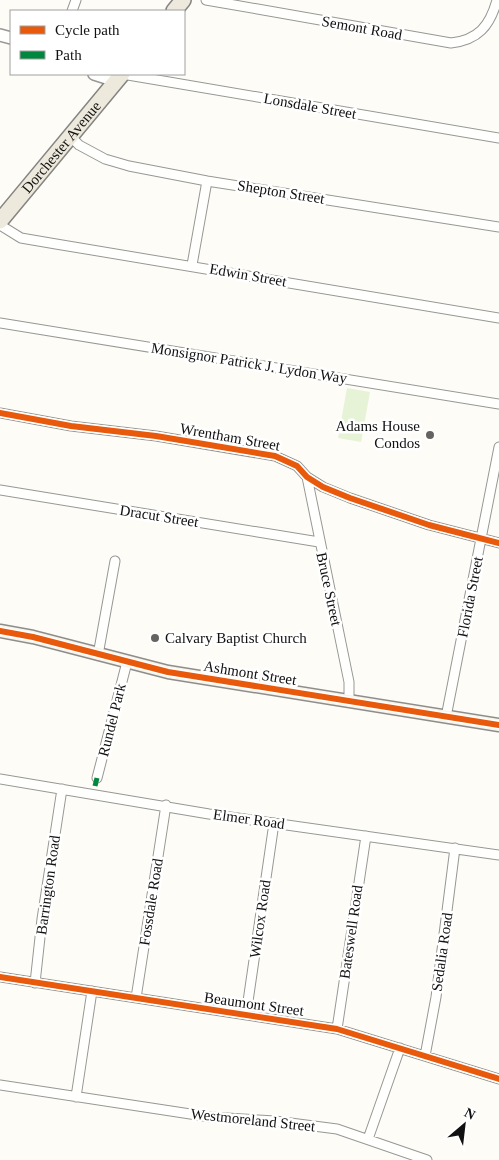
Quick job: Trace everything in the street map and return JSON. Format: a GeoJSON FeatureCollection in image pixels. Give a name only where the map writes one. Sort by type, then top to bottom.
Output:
{"type":"FeatureCollection","features":[{"type":"Feature","properties":{"kind":"main road"},"geometry":{"type":"LineString","coordinates":[[175,10],[183,0]]}},
{"type":"Feature","properties":{"kind":"main road","name":"Dorchester Avenue"},"geometry":{"type":"LineString","coordinates":[[0,220],[120,76]]}},
{"type":"Feature","properties":{"kind":"main road","name":"Ashmont Street"},"geometry":{"type":"LineString","coordinates":[[0,631],[33,637],[175,674],[499,725]]}},
{"type":"Feature","properties":{"kind":"street","name":"Semont Road"},"geometry":{"type":"LineString","coordinates":[[206,0],[451,43],[461,42],[480,33],[488,24],[497,0]]}},
{"type":"Feature","properties":{"kind":"street"},"geometry":{"type":"LineString","coordinates":[[107,75],[120,76]]}},
{"type":"Feature","properties":{"kind":"street","name":"Lonsdale Street"},"geometry":{"type":"LineString","coordinates":[[120,76],[499,138]]}},
{"type":"Feature","properties":{"kind":"street","name":"Shepton Street"},"geometry":{"type":"LineString","coordinates":[[70,136],[79,145],[104,159],[129,166],[207,181],[499,227]]}},
{"type":"Feature","properties":{"kind":"street"},"geometry":{"type":"LineString","coordinates":[[192,265],[207,181]]}},
{"type":"Feature","properties":{"kind":"street","name":"Edwin Street"},"geometry":{"type":"LineString","coordinates":[[0,225],[21,238],[192,265],[499,318]]}},
{"type":"Feature","properties":{"kind":"street","name":"Monsignor Patrick J. Lydon Way"},"geometry":{"type":"LineString","coordinates":[[0,323],[499,404]]}},
{"type":"Feature","properties":{"kind":"street","name":"Wrentham Street"},"geometry":{"type":"LineString","coordinates":[[0,413],[71,426],[156,436],[274,456],[298,466],[307,477],[323,487],[350,498],[429,525],[499,543]]}},
{"type":"Feature","properties":{"kind":"street","name":"Florida Street"},"geometry":{"type":"LineString","coordinates":[[446,717],[499,447]]}},
{"type":"Feature","properties":{"kind":"street","name":"Bruce Street"},"geometry":{"type":"LineString","coordinates":[[307,477],[349,682],[349,702]]}},
{"type":"Feature","properties":{"kind":"street","name":"Dracut Street"},"geometry":{"type":"LineString","coordinates":[[0,490],[319,542]]}},
{"type":"Feature","properties":{"kind":"street"},"geometry":{"type":"LineString","coordinates":[[98,655],[115,561]]}},
{"type":"Feature","properties":{"kind":"street","name":"Rundel Park"},"geometry":{"type":"LineString","coordinates":[[97,778],[127,662]]}},
{"type":"Feature","properties":{"kind":"street","name":"Elmer Road"},"geometry":{"type":"LineString","coordinates":[[0,779],[166,805],[209,814],[499,855]]}},
{"type":"Feature","properties":{"kind":"street","name":"Barrington Road"},"geometry":{"type":"LineString","coordinates":[[35,983],[42,919],[62,788]]}},
{"type":"Feature","properties":{"kind":"street","name":"Fossdale Road"},"geometry":{"type":"LineString","coordinates":[[136,998],[166,805]]}},
{"type":"Feature","properties":{"kind":"street","name":"Wilcox Road"},"geometry":{"type":"LineString","coordinates":[[246,1016],[274,822]]}},
{"type":"Feature","properties":{"kind":"street","name":"Bateswell Road"},"geometry":{"type":"LineString","coordinates":[[337,1028],[366,836]]}},
{"type":"Feature","properties":{"kind":"street","name":"Sedalia Road"},"geometry":{"type":"LineString","coordinates":[[425,1056],[437,987],[455,848]]}},
{"type":"Feature","properties":{"kind":"street","name":"Beaumont Street"},"geometry":{"type":"LineString","coordinates":[[0,977],[246,1016],[337,1028],[499,1079]]}},
{"type":"Feature","properties":{"kind":"street"},"geometry":{"type":"LineString","coordinates":[[76,1097],[92,991]]}},
{"type":"Feature","properties":{"kind":"street"},"geometry":{"type":"LineString","coordinates":[[368,1139],[400,1048]]}},
{"type":"Feature","properties":{"kind":"street","name":"Westmoreland Street"},"geometry":{"type":"LineString","coordinates":[[0,1085],[210,1117],[312,1125],[337,1129],[426,1160]]}},
{"type":"Feature","properties":{"kind":"green space"},"geometry":{"type":"Polygon","coordinates":[[[347,388],[370,392],[361,442],[338,438],[347,388]]]}},
{"type":"Feature","properties":{"kind":"marked path"},"geometry":{"type":"LineString","coordinates":[[95,786],[97,778]]}},
{"type":"Feature","properties":{"kind":"cycle path"},"geometry":{"type":"LineString","coordinates":[[0,413],[71,426],[156,436],[275,456],[297,466],[307,477],[323,487],[350,498],[429,525],[499,543]]}},
{"type":"Feature","properties":{"kind":"cycle path"},"geometry":{"type":"LineString","coordinates":[[0,631],[33,637],[168,672],[499,725]]}},
{"type":"Feature","properties":{"kind":"cycle path"},"geometry":{"type":"LineString","coordinates":[[0,977],[337,1029],[499,1079]]}},
{"type":"Feature","properties":{"kind":"place","name":"Adams House Condos"},"geometry":{"type":"Point","coordinates":[430,435]}},
{"type":"Feature","properties":{"kind":"place","name":"Calvary Baptist Church"},"geometry":{"type":"Point","coordinates":[155,638]}}]}
